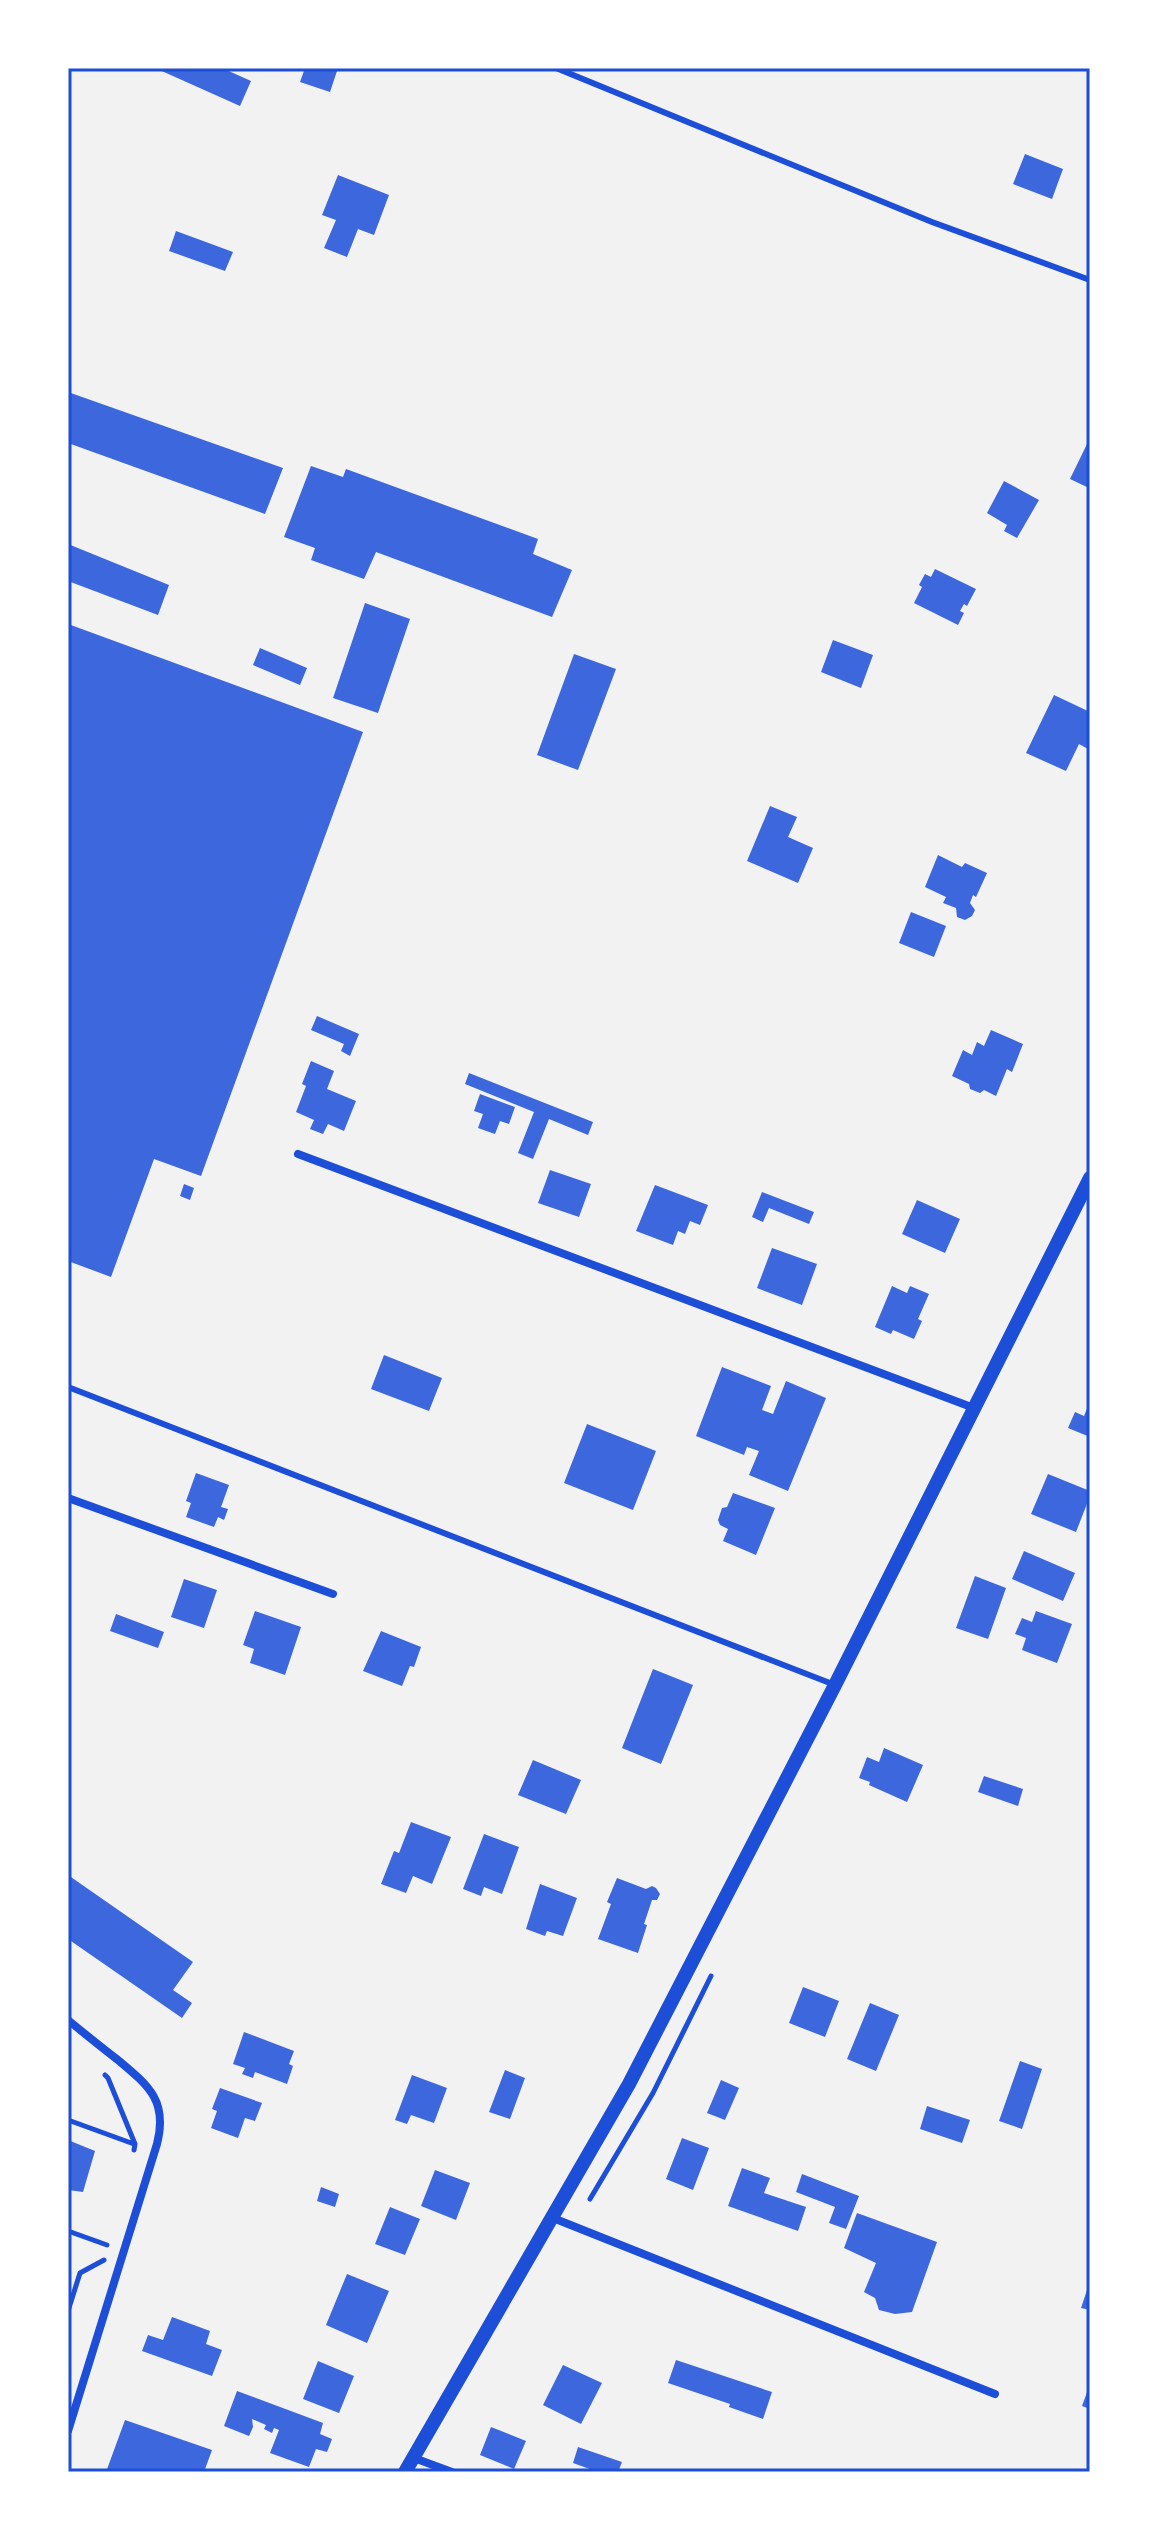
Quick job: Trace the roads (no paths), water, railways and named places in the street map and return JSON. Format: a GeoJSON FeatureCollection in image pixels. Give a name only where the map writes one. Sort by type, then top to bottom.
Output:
{"type":"FeatureCollection","features":[{"type":"Feature","properties":{"kind":"street"},"geometry":{"type":"LineString","coordinates":[[298,1154],[974,1408]]}},
{"type":"Feature","properties":{"kind":"street"},"geometry":{"type":"LineString","coordinates":[[405,2472],[629,2084],[835,1685],[1090,1178]]}},
{"type":"Feature","properties":{"kind":"street"},"geometry":{"type":"LineString","coordinates":[[68,1498],[333,1594]]}},
{"type":"Feature","properties":{"kind":"street"},"geometry":{"type":"LineString","coordinates":[[68,2020],[145,2082],[156,2101],[161,2121],[157,2144],[68,2431]]}},
{"type":"Feature","properties":{"kind":"street"},"geometry":{"type":"LineString","coordinates":[[553,2218],[995,2394]]}},
{"type":"Feature","properties":{"kind":"street"},"geometry":{"type":"LineString","coordinates":[[414,2458],[452,2472]]}},
{"type":"Feature","properties":{"kind":"lane"},"geometry":{"type":"LineString","coordinates":[[556,68],[932,222],[1090,280]]}},
{"type":"Feature","properties":{"kind":"lane"},"geometry":{"type":"LineString","coordinates":[[68,1387],[835,1685]]}}]}
